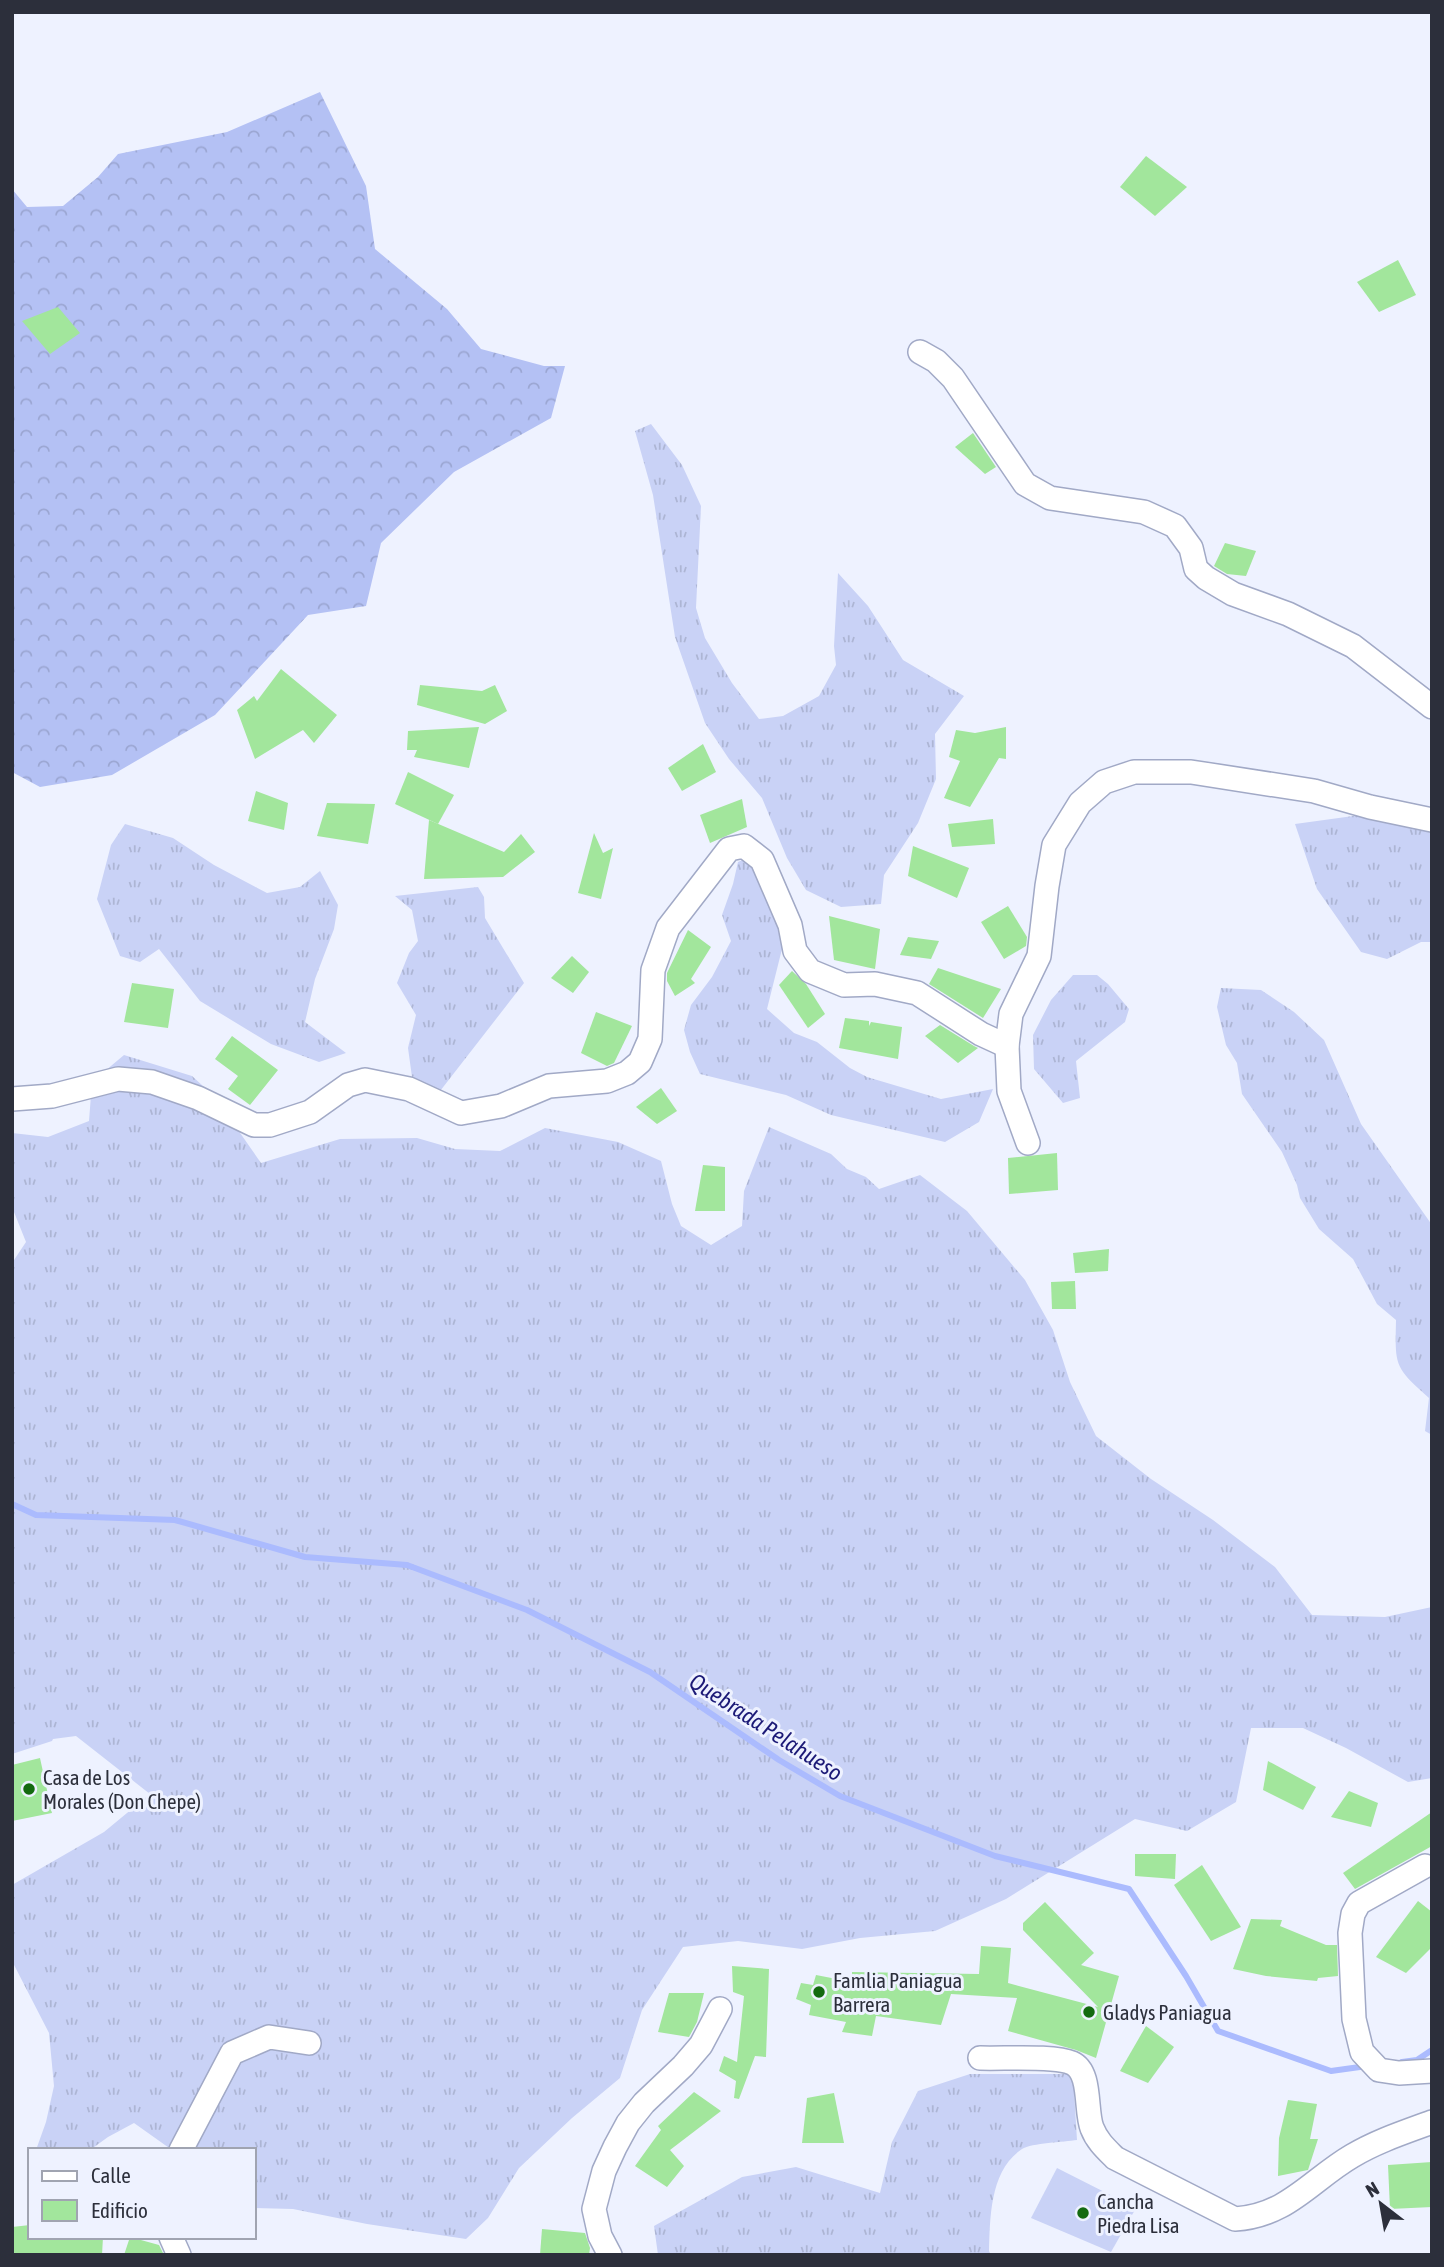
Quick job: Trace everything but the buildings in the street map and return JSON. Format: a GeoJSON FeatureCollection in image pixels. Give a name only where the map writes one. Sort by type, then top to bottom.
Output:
{"type":"FeatureCollection","features":[{"type":"Feature","properties":{"kind":"street"},"geometry":{"type":"LineString","coordinates":[[920,352],[936,361],[953,378],[1025,484],[1051,498],[1144,512],[1175,526],[1191,548],[1196,569],[1206,578],[1233,594],[1288,614],[1353,646],[1432,707]]}},
{"type":"Feature","properties":{"kind":"street"},"geometry":{"type":"LineString","coordinates":[[1028,1143],[1009,1091],[1007,1046],[1011,1014],[1039,956],[1054,845],[1080,803],[1104,782],[1135,772],[1191,772],[1314,791],[1370,807],[1432,820]]}},
{"type":"Feature","properties":{"kind":"street"},"geometry":{"type":"LineString","coordinates":[[12,1098],[52,1096],[118,1079],[152,1082],[198,1098],[254,1125],[270,1125],[310,1112],[348,1085],[365,1080],[409,1089],[461,1113],[501,1106],[549,1086],[607,1082],[628,1073],[640,1062],[650,1039],[653,970],[668,928],[729,849],[744,846],[762,860],[790,925],[795,951],[810,971],[821,978],[844,985],[875,984],[917,993],[981,1034],[1007,1046]]}},
{"type":"Feature","properties":{"kind":"street"},"geometry":{"type":"LineString","coordinates":[[1425,1866],[1359,1903],[1353,1914],[1350,1933],[1354,2019],[1362,2052],[1378,2070],[1399,2073],[1432,2071]]}},
{"type":"Feature","properties":{"kind":"street"},"geometry":{"type":"LineString","coordinates":[[610,2255],[600,2236],[594,2209],[604,2171],[628,2123],[701,2045],[720,2009]]}},
{"type":"Feature","properties":{"kind":"street"},"geometry":{"type":"LineString","coordinates":[[182,2148],[232,2053],[270,2037],[309,2043]]}},
{"type":"Feature","properties":{"kind":"street"},"geometry":{"type":"LineString","coordinates":[[980,2058],[1059,2060],[1074,2063],[1085,2083],[1091,2126],[1100,2143],[1115,2158],[1235,2219],[1255,2218],[1288,2203],[1349,2157],[1374,2144],[1432,2122]]}},
{"type":"Feature","properties":{"kind":"street"},"geometry":{"type":"LineString","coordinates":[[172,2239],[179,2255]]}},
{"type":"Feature","properties":{"kind":"green space"},"geometry":{"type":"Polygon","coordinates":[[[320,92],[366,186],[375,249],[447,309],[481,349],[544,366],[565,366],[551,418],[454,472],[381,543],[366,606],[308,615],[215,715],[112,775],[40,787],[12,772],[12,189],[27,207],[63,206],[98,177],[118,154],[227,132],[320,92]]]}},
{"type":"Feature","properties":{"kind":"green space"},"geometry":{"type":"Polygon","coordinates":[[[651,424],[682,465],[701,506],[696,608],[705,638],[732,683],[759,719],[783,716],[819,696],[836,665],[834,646],[838,573],[868,606],[903,660],[964,696],[935,734],[936,779],[918,823],[884,875],[881,904],[841,907],[806,890],[787,858],[762,798],[729,759],[705,723],[675,637],[653,495],[635,431],[651,424]]]}},
{"type":"Feature","properties":{"kind":"green space"},"geometry":{"type":"Polygon","coordinates":[[[1375,813],[1432,828],[1432,942],[1421,942],[1387,959],[1361,952],[1317,889],[1295,824],[1375,813]]]}},
{"type":"Feature","properties":{"kind":"green space"},"geometry":{"type":"Polygon","coordinates":[[[125,824],[173,838],[214,865],[267,893],[300,887],[320,871],[338,905],[334,929],[315,979],[305,1022],[346,1053],[319,1062],[271,1044],[200,1001],[159,949],[140,962],[120,956],[97,899],[111,845],[125,824]]]}},
{"type":"Feature","properties":{"kind":"green space"},"geometry":{"type":"Polygon","coordinates":[[[749,857],[769,879],[783,945],[767,1009],[794,1033],[817,1042],[850,1068],[867,1077],[941,1099],[993,1089],[979,1122],[945,1142],[831,1115],[786,1095],[700,1074],[684,1030],[691,1005],[712,977],[731,941],[722,915],[738,862],[749,857]]]}},
{"type":"Feature","properties":{"kind":"green space"},"geometry":{"type":"Polygon","coordinates":[[[478,887],[484,897],[485,918],[524,983],[437,1095],[412,1077],[408,1048],[416,1015],[397,983],[409,953],[418,941],[412,910],[395,896],[478,887]]]}},
{"type":"Feature","properties":{"kind":"green space"},"geometry":{"type":"Polygon","coordinates":[[[1073,975],[1097,975],[1129,1009],[1125,1022],[1076,1061],[1080,1098],[1063,1103],[1034,1069],[1033,1035],[1051,1000],[1073,975]]]}},
{"type":"Feature","properties":{"kind":"green space"},"geometry":{"type":"Polygon","coordinates":[[[1221,988],[1261,990],[1294,1012],[1324,1040],[1361,1124],[1432,1225],[1432,1435],[1425,1431],[1429,1398],[1399,1365],[1396,1320],[1377,1304],[1353,1259],[1319,1229],[1300,1198],[1282,1152],[1242,1094],[1237,1063],[1226,1045],[1217,1007],[1221,988]]]}},
{"type":"Feature","properties":{"kind":"green space"},"geometry":{"type":"Polygon","coordinates":[[[124,1055],[192,1076],[215,1097],[261,1163],[340,1139],[417,1138],[455,1149],[500,1151],[545,1128],[618,1142],[661,1161],[672,1204],[681,1226],[711,1245],[742,1226],[744,1191],[769,1127],[831,1154],[847,1169],[866,1177],[879,1189],[920,1175],[967,1211],[1025,1280],[1053,1330],[1070,1382],[1096,1436],[1151,1479],[1213,1520],[1275,1567],[1312,1615],[1385,1617],[1432,1607],[1432,1778],[1408,1782],[1303,1728],[1251,1728],[1236,1802],[1187,1831],[1135,1819],[1006,1899],[935,1931],[860,1938],[802,1949],[738,1941],[683,1947],[642,2010],[620,2078],[519,2168],[488,2218],[466,2239],[367,2224],[293,2209],[256,2208],[256,2148],[169,2148],[134,2123],[93,2148],[37,2148],[54,2086],[49,2033],[12,1961],[12,1885],[104,1832],[150,1794],[76,1736],[53,1739],[12,1754],[12,1263],[26,1242],[12,1207],[12,1133],[48,1137],[89,1121],[92,1082],[124,1055]]]}},
{"type":"Feature","properties":{"kind":"green space"},"geometry":{"type":"Polygon","coordinates":[[[970,2074],[1073,2074],[1077,2140],[1027,2147],[1011,2158],[1003,2169],[991,2209],[991,2255],[658,2255],[654,2226],[742,2177],[796,2167],[880,2193],[892,2142],[918,2091],[970,2074]]]}},
{"type":"Feature","properties":{"kind":"green space","name":"Cancha Piedra Lisa"},"geometry":{"type":"Polygon","coordinates":[[[1057,2168],[1136,2208],[1111,2252],[1031,2218],[1057,2168]]]}},
{"type":"Feature","properties":{"kind":"waterway","name":"Quebrada Pelahueso"},"geometry":{"type":"LineString","coordinates":[[12,1504],[36,1515],[175,1520],[305,1557],[407,1565],[527,1610],[650,1672],[779,1760],[840,1796],[995,1856],[1129,1889],[1218,2031],[1331,2071],[1367,2066]]}},
{"type":"Feature","properties":{"kind":"waterway","name":"Quebrada Pelahueso"},"geometry":{"type":"LineString","coordinates":[[1402,2062],[1417,2060],[1432,2050]]}},
{"type":"Feature","properties":{"kind":"place","name":"Casa de Los Morales (Don Chepe)"},"geometry":{"type":"Point","coordinates":[29,1789]}},
{"type":"Feature","properties":{"kind":"place","name":"Famlia Paniagua Barrera"},"geometry":{"type":"Point","coordinates":[819,1992]}},
{"type":"Feature","properties":{"kind":"place","name":"Gladys Paniagua"},"geometry":{"type":"Point","coordinates":[1089,2012]}},
{"type":"Feature","properties":{"kind":"place","name":"Cancha Piedra Lisa"},"geometry":{"type":"Point","coordinates":[1083,2213]}}]}
